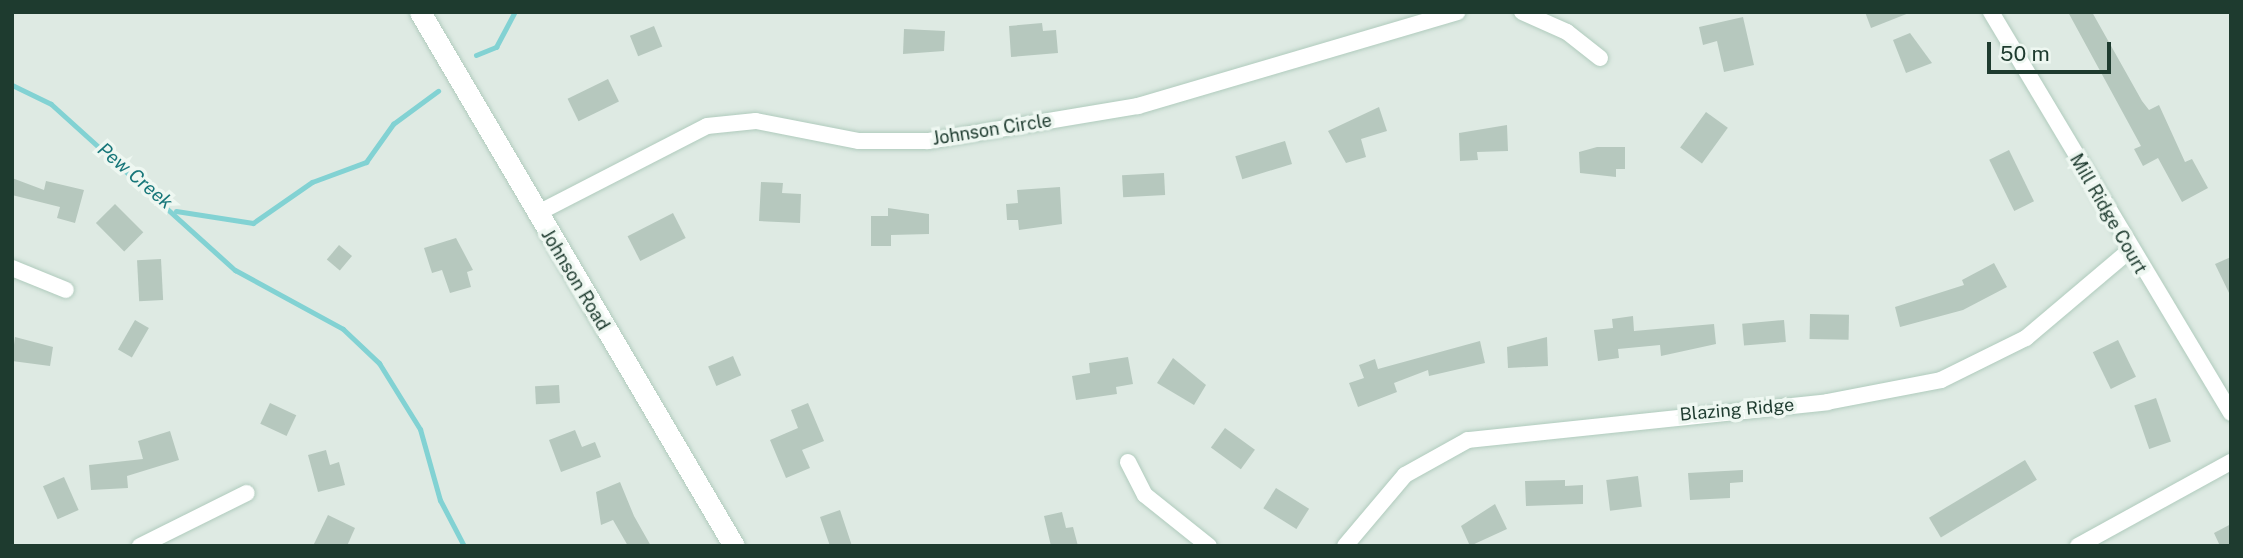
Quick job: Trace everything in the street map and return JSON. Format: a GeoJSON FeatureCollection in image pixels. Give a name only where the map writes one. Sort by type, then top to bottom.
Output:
{"type":"FeatureCollection","features":[{"type":"Feature","properties":{"kind":"street","name":"Johnson Road"},"geometry":{"type":"LineString","coordinates":[[420,12],[536,214],[734,546]]}},
{"type":"Feature","properties":{"kind":"street","name":"Johnson Circle"},"geometry":{"type":"LineString","coordinates":[[536,214],[683,135],[733,121],[859,141],[928,141],[1138,106],[1457,12]]}},
{"type":"Feature","properties":{"kind":"street"},"geometry":{"type":"LineString","coordinates":[[1522,12],[1567,32],[1600,58]]}},
{"type":"Feature","properties":{"kind":"street","name":"Mill Ridge Court"},"geometry":{"type":"LineString","coordinates":[[1991,12],[2129,251],[2231,413]]}},
{"type":"Feature","properties":{"kind":"street","name":"Blazing Ridge"},"geometry":{"type":"LineString","coordinates":[[1345,546],[1405,475],[1468,440],[1827,402],[1941,380],[2026,338],[2129,251]]}},
{"type":"Feature","properties":{"kind":"street"},"geometry":{"type":"LineString","coordinates":[[12,268],[66,290]]}},
{"type":"Feature","properties":{"kind":"street"},"geometry":{"type":"LineString","coordinates":[[1128,462],[1145,495],[1209,546]]}},
{"type":"Feature","properties":{"kind":"street"},"geometry":{"type":"LineString","coordinates":[[2078,546],[2231,462]]}},
{"type":"Feature","properties":{"kind":"street"},"geometry":{"type":"LineString","coordinates":[[140,546],[247,493]]}},
{"type":"Feature","properties":{"kind":"building"},"geometry":{"type":"Polygon","coordinates":[[[1865,12],[1909,12],[1909,13],[1871,28],[1865,12]]]}},
{"type":"Feature","properties":{"kind":"building"},"geometry":{"type":"Polygon","coordinates":[[[2068,12],[2092,12],[2142,101],[2149,110],[2159,105],[2185,162],[2192,159],[2208,188],[2182,202],[2158,158],[2143,166],[2134,149],[2141,146],[2068,12]]]}},
{"type":"Feature","properties":{"kind":"building"},"geometry":{"type":"Polygon","coordinates":[[[1743,17],[1754,65],[1724,72],[1717,41],[1703,45],[1699,27],[1743,17]]]}},
{"type":"Feature","properties":{"kind":"building"},"geometry":{"type":"Polygon","coordinates":[[[1042,23],[1043,31],[1056,30],[1058,53],[1011,57],[1009,26],[1042,23]]]}},
{"type":"Feature","properties":{"kind":"building"},"geometry":{"type":"Polygon","coordinates":[[[654,26],[662,46],[638,56],[630,36],[654,26]]]}},
{"type":"Feature","properties":{"kind":"building"},"geometry":{"type":"Polygon","coordinates":[[[904,29],[945,31],[944,51],[903,54],[904,29]]]}},
{"type":"Feature","properties":{"kind":"building"},"geometry":{"type":"Polygon","coordinates":[[[1910,33],[1932,63],[1906,73],[1893,40],[1910,33]]]}},
{"type":"Feature","properties":{"kind":"building"},"geometry":{"type":"Polygon","coordinates":[[[608,79],[619,101],[579,121],[568,99],[608,79]]]}},
{"type":"Feature","properties":{"kind":"building"},"geometry":{"type":"Polygon","coordinates":[[[1379,107],[1387,131],[1361,139],[1366,157],[1346,163],[1328,131],[1379,107]]]}},
{"type":"Feature","properties":{"kind":"building"},"geometry":{"type":"Polygon","coordinates":[[[1706,112],[1728,128],[1702,163],[1680,148],[1706,112]]]}},
{"type":"Feature","properties":{"kind":"building"},"geometry":{"type":"Polygon","coordinates":[[[1507,125],[1508,151],[1477,152],[1478,160],[1460,161],[1459,133],[1507,125]]]}},
{"type":"Feature","properties":{"kind":"building"},"geometry":{"type":"Polygon","coordinates":[[[1285,141],[1292,164],[1242,179],[1235,156],[1285,141]]]}},
{"type":"Feature","properties":{"kind":"building"},"geometry":{"type":"Polygon","coordinates":[[[1597,147],[1625,147],[1625,169],[1616,169],[1616,177],[1580,173],[1579,152],[1597,147]]]}},
{"type":"Feature","properties":{"kind":"building"},"geometry":{"type":"Polygon","coordinates":[[[2009,150],[2034,201],[2014,211],[1989,160],[2009,150]]]}},
{"type":"Feature","properties":{"kind":"building"},"geometry":{"type":"Polygon","coordinates":[[[1164,173],[1165,195],[1123,197],[1122,175],[1164,173]]]}},
{"type":"Feature","properties":{"kind":"building"},"geometry":{"type":"Polygon","coordinates":[[[12,178],[44,190],[46,181],[84,190],[75,223],[57,218],[60,207],[12,195],[12,178]]]}},
{"type":"Feature","properties":{"kind":"building"},"geometry":{"type":"Polygon","coordinates":[[[761,182],[783,183],[782,193],[801,194],[800,223],[759,221],[761,182]]]}},
{"type":"Feature","properties":{"kind":"building"},"geometry":{"type":"Polygon","coordinates":[[[1060,187],[1062,224],[1019,230],[1018,220],[1007,220],[1006,204],[1018,203],[1017,190],[1060,187]]]}},
{"type":"Feature","properties":{"kind":"building"},"geometry":{"type":"Polygon","coordinates":[[[115,204],[143,232],[124,251],[96,223],[115,204]]]}},
{"type":"Feature","properties":{"kind":"building"},"geometry":{"type":"Polygon","coordinates":[[[888,208],[929,214],[929,234],[891,235],[891,246],[871,246],[871,216],[888,216],[888,208]]]}},
{"type":"Feature","properties":{"kind":"building"},"geometry":{"type":"Polygon","coordinates":[[[673,213],[686,238],[640,261],[628,236],[673,213]]]}},
{"type":"Feature","properties":{"kind":"building"},"geometry":{"type":"Polygon","coordinates":[[[456,238],[473,270],[467,272],[471,287],[450,293],[442,270],[432,273],[424,248],[456,238]]]}},
{"type":"Feature","properties":{"kind":"building"},"geometry":{"type":"Polygon","coordinates":[[[339,245],[352,256],[340,270],[327,260],[339,245]]]}},
{"type":"Feature","properties":{"kind":"building"},"geometry":{"type":"Polygon","coordinates":[[[2231,257],[2231,297],[2215,264],[2231,257]]]}},
{"type":"Feature","properties":{"kind":"building"},"geometry":{"type":"Polygon","coordinates":[[[161,259],[163,300],[139,301],[137,260],[161,259]]]}},
{"type":"Feature","properties":{"kind":"building"},"geometry":{"type":"Polygon","coordinates":[[[1994,263],[2007,287],[1963,310],[1900,327],[1895,307],[1964,285],[1962,280],[1994,263]]]}},
{"type":"Feature","properties":{"kind":"building"},"geometry":{"type":"Polygon","coordinates":[[[1810,314],[1849,315],[1849,340],[1810,339],[1810,314]]]}},
{"type":"Feature","properties":{"kind":"building"},"geometry":{"type":"Polygon","coordinates":[[[1633,316],[1634,331],[1714,324],[1716,344],[1661,356],[1660,345],[1618,349],[1619,358],[1598,361],[1594,330],[1613,328],[1612,319],[1633,316]]]}},
{"type":"Feature","properties":{"kind":"building"},"geometry":{"type":"Polygon","coordinates":[[[135,320],[149,328],[132,357],[118,349],[135,320]]]}},
{"type":"Feature","properties":{"kind":"building"},"geometry":{"type":"Polygon","coordinates":[[[1784,320],[1786,342],[1744,346],[1742,324],[1784,320]]]}},
{"type":"Feature","properties":{"kind":"building"},"geometry":{"type":"Polygon","coordinates":[[[15,337],[53,347],[50,366],[12,361],[15,337]]]}},
{"type":"Feature","properties":{"kind":"building"},"geometry":{"type":"Polygon","coordinates":[[[1547,337],[1548,366],[1508,368],[1507,347],[1547,337]]]}},
{"type":"Feature","properties":{"kind":"building"},"geometry":{"type":"Polygon","coordinates":[[[2118,340],[2136,377],[2111,389],[2093,352],[2118,340]]]}},
{"type":"Feature","properties":{"kind":"building"},"geometry":{"type":"Polygon","coordinates":[[[1480,341],[1485,363],[1429,376],[1428,370],[1394,383],[1397,392],[1358,407],[1349,383],[1364,378],[1359,365],[1375,359],[1378,369],[1480,341]]]}},
{"type":"Feature","properties":{"kind":"building"},"geometry":{"type":"Polygon","coordinates":[[[733,356],[741,375],[716,386],[708,367],[733,356]]]}},
{"type":"Feature","properties":{"kind":"building"},"geometry":{"type":"Polygon","coordinates":[[[1128,357],[1133,384],[1116,387],[1117,394],[1076,400],[1072,376],[1090,373],[1089,363],[1128,357]]]}},
{"type":"Feature","properties":{"kind":"building"},"geometry":{"type":"Polygon","coordinates":[[[1173,358],[1206,385],[1194,405],[1157,383],[1173,358]]]}},
{"type":"Feature","properties":{"kind":"building"},"geometry":{"type":"Polygon","coordinates":[[[559,385],[560,403],[536,404],[535,386],[559,385]]]}},
{"type":"Feature","properties":{"kind":"building"},"geometry":{"type":"Polygon","coordinates":[[[2156,398],[2171,441],[2149,449],[2134,405],[2156,398]]]}},
{"type":"Feature","properties":{"kind":"building"},"geometry":{"type":"Polygon","coordinates":[[[270,403],[296,415],[287,436],[260,424],[270,403]]]}},
{"type":"Feature","properties":{"kind":"building"},"geometry":{"type":"Polygon","coordinates":[[[808,403],[824,441],[802,450],[810,468],[786,478],[770,440],[798,428],[791,410],[808,403]]]}},
{"type":"Feature","properties":{"kind":"building"},"geometry":{"type":"Polygon","coordinates":[[[1225,428],[1255,450],[1241,469],[1211,447],[1225,428]]]}},
{"type":"Feature","properties":{"kind":"building"},"geometry":{"type":"Polygon","coordinates":[[[575,430],[582,447],[595,442],[601,457],[561,472],[549,440],[575,430]]]}},
{"type":"Feature","properties":{"kind":"building"},"geometry":{"type":"Polygon","coordinates":[[[170,431],[179,460],[127,476],[128,488],[91,490],[89,465],[143,459],[138,441],[170,431]]]}},
{"type":"Feature","properties":{"kind":"building"},"geometry":{"type":"Polygon","coordinates":[[[326,450],[330,465],[339,462],[345,485],[318,492],[308,455],[326,450]]]}},
{"type":"Feature","properties":{"kind":"building"},"geometry":{"type":"Polygon","coordinates":[[[2025,460],[2037,480],[1941,537],[1929,518],[2025,460]]]}},
{"type":"Feature","properties":{"kind":"building"},"geometry":{"type":"Polygon","coordinates":[[[1743,470],[1743,482],[1730,483],[1730,498],[1690,500],[1688,473],[1743,470]]]}},
{"type":"Feature","properties":{"kind":"building"},"geometry":{"type":"Polygon","coordinates":[[[1638,476],[1642,507],[1610,511],[1606,480],[1638,476]]]}},
{"type":"Feature","properties":{"kind":"building"},"geometry":{"type":"Polygon","coordinates":[[[64,477],[79,510],[58,519],[43,486],[64,477]]]}},
{"type":"Feature","properties":{"kind":"building"},"geometry":{"type":"Polygon","coordinates":[[[1565,480],[1565,486],[1583,485],[1583,504],[1526,506],[1525,481],[1565,480]]]}},
{"type":"Feature","properties":{"kind":"building"},"geometry":{"type":"Polygon","coordinates":[[[620,482],[634,516],[651,546],[628,546],[613,520],[601,525],[596,492],[620,482]]]}},
{"type":"Feature","properties":{"kind":"building"},"geometry":{"type":"Polygon","coordinates":[[[1276,488],[1309,509],[1296,529],[1263,508],[1276,488]]]}},
{"type":"Feature","properties":{"kind":"building"},"geometry":{"type":"Polygon","coordinates":[[[1495,504],[1507,529],[1470,546],[1461,526],[1495,504]]]}},
{"type":"Feature","properties":{"kind":"building"},"geometry":{"type":"Polygon","coordinates":[[[840,510],[852,546],[830,546],[820,517],[840,510]]]}},
{"type":"Feature","properties":{"kind":"building"},"geometry":{"type":"Polygon","coordinates":[[[1062,512],[1066,528],[1073,527],[1078,546],[1051,546],[1044,516],[1062,512]]]}},
{"type":"Feature","properties":{"kind":"building"},"geometry":{"type":"Polygon","coordinates":[[[328,515],[355,528],[347,546],[313,546],[328,515]]]}},
{"type":"Feature","properties":{"kind":"building"},"geometry":{"type":"Polygon","coordinates":[[[2231,524],[2231,546],[2220,546],[2214,533],[2231,524]]]}},
{"type":"Feature","properties":{"kind":"waterway","name":"Pew Creek"},"geometry":{"type":"LineString","coordinates":[[476,55],[496,47],[515,12]]}},
{"type":"Feature","properties":{"kind":"waterway"},"geometry":{"type":"LineString","coordinates":[[12,85],[51,104],[235,270],[343,329],[379,363],[420,429],[440,500],[464,546]]}},
{"type":"Feature","properties":{"kind":"waterway","name":"Pew Creek"},"geometry":{"type":"LineString","coordinates":[[176,211],[253,223],[312,182],[366,162],[393,124],[438,91]]}}]}
